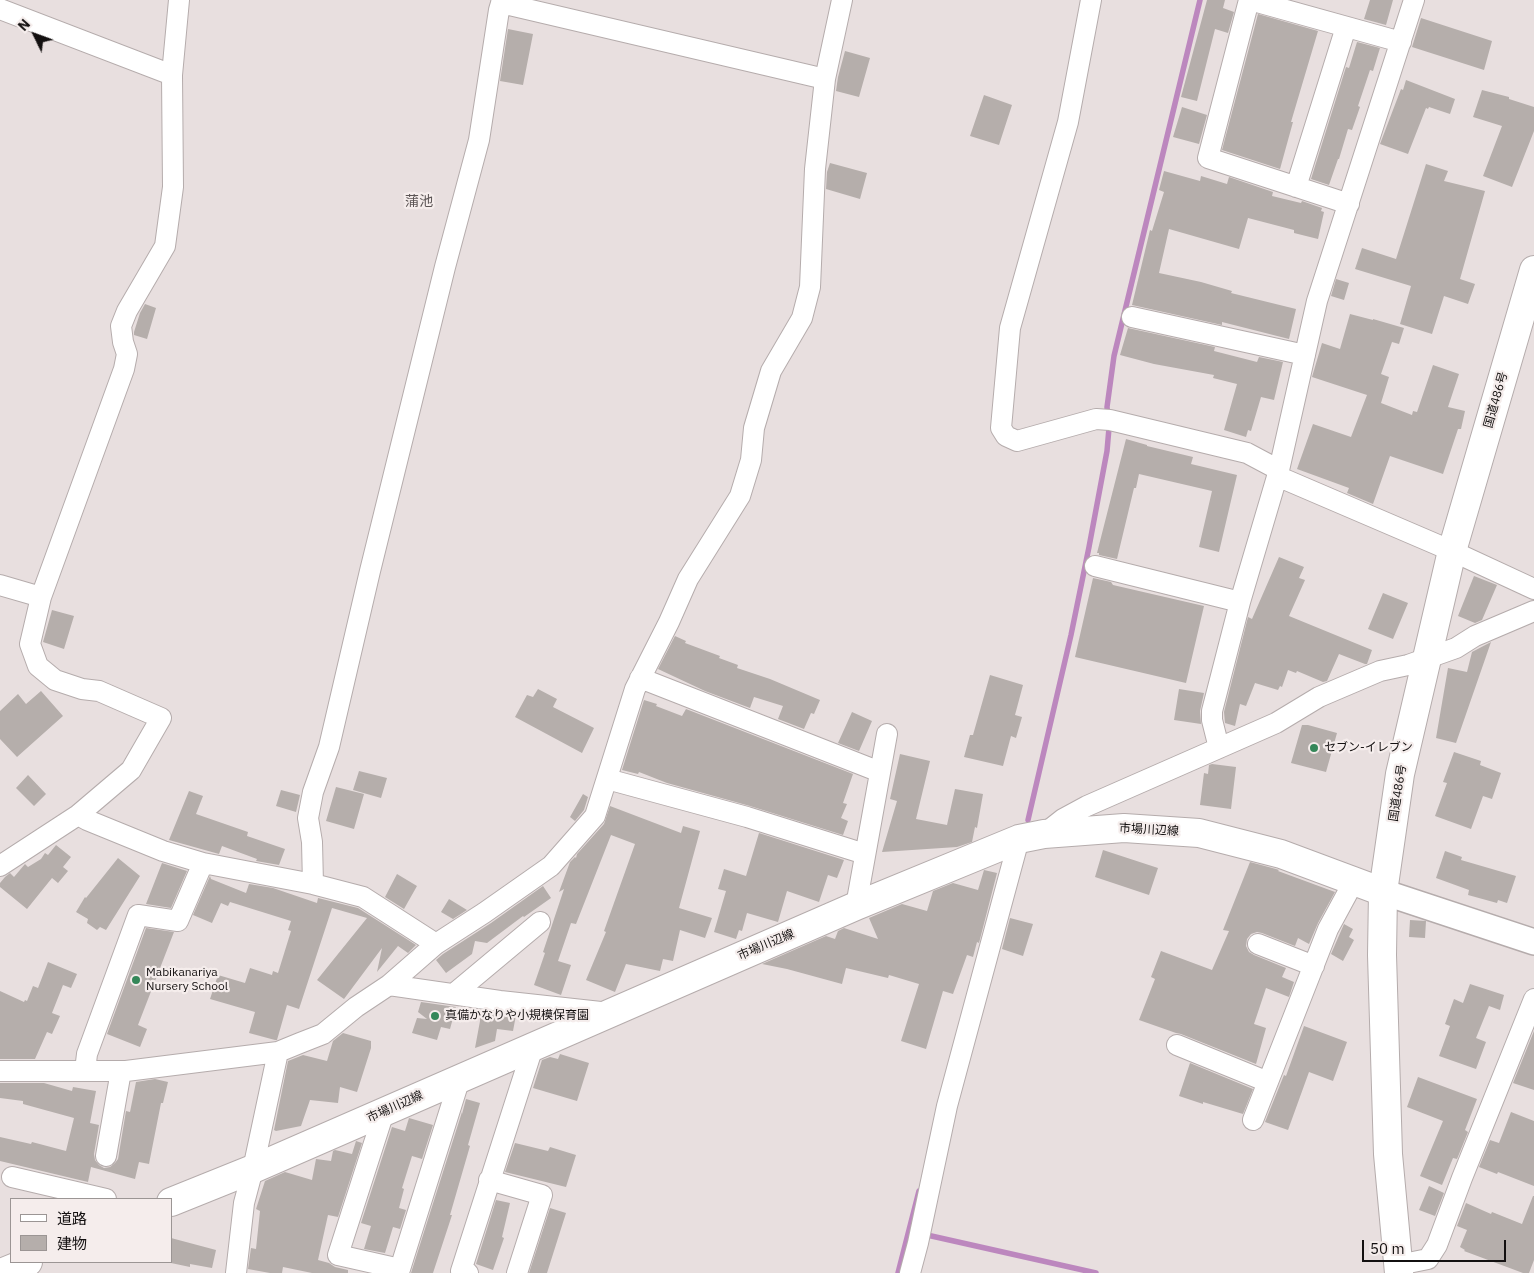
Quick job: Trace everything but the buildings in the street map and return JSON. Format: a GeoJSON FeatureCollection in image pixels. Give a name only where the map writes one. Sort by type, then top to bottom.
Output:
{"type":"FeatureCollection","features":[{"type":"Feature","properties":{"kind":"main road","name":"国道486号"},"geometry":{"type":"LineString","coordinates":[[1398,1269],[1388,1154],[1382,955],[1383,892],[1400,774],[1452,551],[1534,270]]}},
{"type":"Feature","properties":{"kind":"main road","name":"市場川辺線"},"geometry":{"type":"LineString","coordinates":[[172,1202],[253,1169],[856,906],[1031,837],[1124,828],[1199,833],[1281,854],[1383,892]]}},
{"type":"Feature","properties":{"kind":"main road"},"geometry":{"type":"LineString","coordinates":[[1,1273],[26,1263]]}},
{"type":"Feature","properties":{"kind":"street"},"geometry":{"type":"LineString","coordinates":[[0,866],[78,815],[131,770],[162,718],[99,691],[82,689],[55,680],[38,666],[30,644],[41,597],[124,369],[127,354],[121,326],[127,311],[165,246],[173,187],[172,75],[179,0]]}},
{"type":"Feature","properties":{"kind":"street"},"geometry":{"type":"LineString","coordinates":[[0,1071],[121,1071],[278,1052],[323,1034],[356,1007],[389,985],[436,944],[551,866],[595,816],[635,689],[669,622],[688,579],[740,496],[751,460],[754,428],[770,371],[802,318],[810,287],[815,169],[825,79],[842,0]]}},
{"type":"Feature","properties":{"kind":"street"},"geometry":{"type":"LineString","coordinates":[[1091,0],[1068,122],[1010,328],[1001,428],[1006,436],[1017,441],[1096,419],[1108,420],[1247,453],[1278,473],[1534,590]]}},
{"type":"Feature","properties":{"kind":"street"},"geometry":{"type":"LineString","coordinates":[[1348,204],[1208,158],[1250,0],[1401,42]]}},
{"type":"Feature","properties":{"kind":"street"},"geometry":{"type":"LineString","coordinates":[[1218,748],[1212,711],[1240,602],[1278,473],[1317,301],[1414,0]]}},
{"type":"Feature","properties":{"kind":"street"},"geometry":{"type":"LineString","coordinates":[[313,884],[312,842],[308,818],[313,792],[329,747],[440,286],[479,140],[501,1],[825,79]]}},
{"type":"Feature","properties":{"kind":"street"},"geometry":{"type":"LineString","coordinates":[[0,9],[172,75]]}},
{"type":"Feature","properties":{"kind":"street"},"geometry":{"type":"LineString","coordinates":[[1296,186],[1346,26]]}},
{"type":"Feature","properties":{"kind":"street"},"geometry":{"type":"LineString","coordinates":[[1132,317],[1305,355]]}},
{"type":"Feature","properties":{"kind":"street"},"geometry":{"type":"LineString","coordinates":[[1095,566],[1240,602]]}},
{"type":"Feature","properties":{"kind":"street"},"geometry":{"type":"LineString","coordinates":[[0,585],[41,597]]}},
{"type":"Feature","properties":{"kind":"street"},"geometry":{"type":"LineString","coordinates":[[910,1273],[947,1106],[1031,837],[1087,806],[1276,723],[1319,696],[1380,672],[1408,665],[1456,648],[1475,636],[1534,611]]}},
{"type":"Feature","properties":{"kind":"street"},"geometry":{"type":"LineString","coordinates":[[640,678],[880,772]]}},
{"type":"Feature","properties":{"kind":"street"},"geometry":{"type":"LineString","coordinates":[[856,906],[887,734]]}},
{"type":"Feature","properties":{"kind":"street"},"geometry":{"type":"LineString","coordinates":[[607,780],[746,817],[865,854]]}},
{"type":"Feature","properties":{"kind":"street"},"geometry":{"type":"LineString","coordinates":[[78,815],[163,851],[202,863],[313,884],[363,897],[436,944]]}},
{"type":"Feature","properties":{"kind":"street"},"geometry":{"type":"LineString","coordinates":[[85,1072],[86,1054],[138,916],[178,921],[202,863]]}},
{"type":"Feature","properties":{"kind":"street"},"geometry":{"type":"LineString","coordinates":[[1252,1120],[1328,929],[1354,881]]}},
{"type":"Feature","properties":{"kind":"street"},"geometry":{"type":"LineString","coordinates":[[1383,892],[1534,942]]}},
{"type":"Feature","properties":{"kind":"street"},"geometry":{"type":"LineString","coordinates":[[454,993],[540,922]]}},
{"type":"Feature","properties":{"kind":"street"},"geometry":{"type":"LineString","coordinates":[[1258,944],[1314,966]]}},
{"type":"Feature","properties":{"kind":"street"},"geometry":{"type":"LineString","coordinates":[[389,985],[500,1001],[610,1012]]}},
{"type":"Feature","properties":{"kind":"street"},"geometry":{"type":"LineString","coordinates":[[1398,1269],[1428,1259],[1437,1245],[1534,999]]}},
{"type":"Feature","properties":{"kind":"street"},"geometry":{"type":"LineString","coordinates":[[1177,1045],[1268,1082]]}},
{"type":"Feature","properties":{"kind":"street"},"geometry":{"type":"LineString","coordinates":[[468,1273],[461,1271],[533,1046]]}},
{"type":"Feature","properties":{"kind":"street"},"geometry":{"type":"LineString","coordinates":[[236,1273],[244,1203],[278,1052]]}},
{"type":"Feature","properties":{"kind":"street"},"geometry":{"type":"LineString","coordinates":[[106,1156],[121,1071]]}},
{"type":"Feature","properties":{"kind":"street"},"geometry":{"type":"LineString","coordinates":[[384,1112],[338,1255],[400,1269],[460,1078]]}},
{"type":"Feature","properties":{"kind":"street"},"geometry":{"type":"LineString","coordinates":[[12,1177],[102,1198]]}},
{"type":"Feature","properties":{"kind":"street"},"geometry":{"type":"LineString","coordinates":[[489,1180],[542,1195],[517,1273]]}},
{"type":"Feature","properties":{"kind":"waterway"},"geometry":{"type":"LineString","coordinates":[[1028,820],[1071,635],[1107,451],[1109,428],[1107,407],[1114,356],[1200,0]]}},
{"type":"Feature","properties":{"kind":"waterway"},"geometry":{"type":"LineString","coordinates":[[898,1273],[919,1191]]}},
{"type":"Feature","properties":{"kind":"waterway"},"geometry":{"type":"LineString","coordinates":[[927,1235],[1096,1273]]}},
{"type":"Feature","properties":{"kind":"place","name":"セブン-イレブン"},"geometry":{"type":"Point","coordinates":[1314,748]}},
{"type":"Feature","properties":{"kind":"place","name":"Mabikanariya Nursery School"},"geometry":{"type":"Point","coordinates":[136,980]}},
{"type":"Feature","properties":{"kind":"place","name":"真備かなりや小規模保育園"},"geometry":{"type":"Point","coordinates":[435,1016]}},
{"type":"Feature","properties":{"kind":"district","name":"蒲池"},"geometry":{"type":"Point","coordinates":[419,202]}}]}
